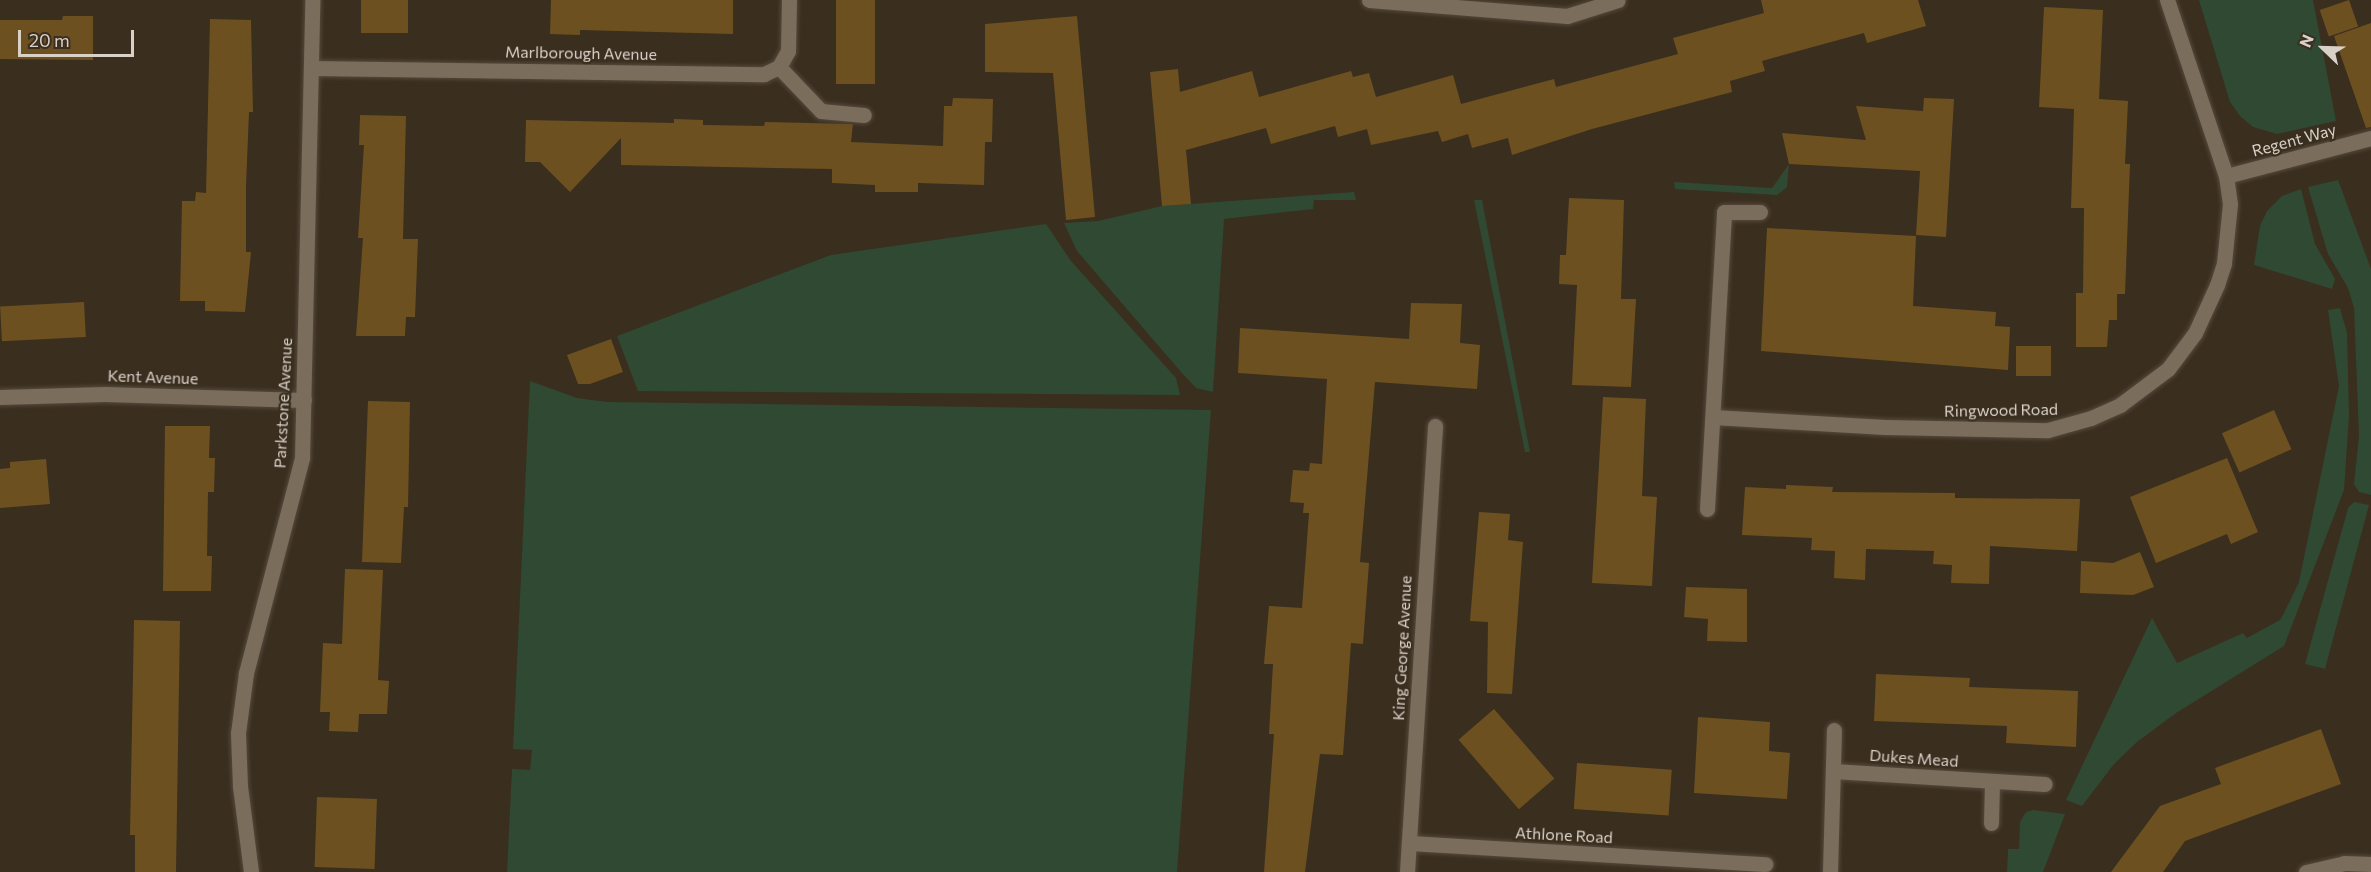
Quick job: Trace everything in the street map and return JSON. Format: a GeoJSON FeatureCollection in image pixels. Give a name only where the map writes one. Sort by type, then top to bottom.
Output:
{"type":"FeatureCollection","features":[{"type":"Feature","properties":{"kind":"street","name":"Parkstone Avenue"},"geometry":{"type":"LineString","coordinates":[[251,872],[240,786],[238,733],[246,673],[302,458],[312,0]]}},
{"type":"Feature","properties":{"kind":"street"},"geometry":{"type":"LineString","coordinates":[[789,0],[789,51],[779,67],[821,111],[864,115]]}},
{"type":"Feature","properties":{"kind":"street"},"geometry":{"type":"LineString","coordinates":[[1369,0],[1567,16],[1618,0]]}},
{"type":"Feature","properties":{"kind":"street","name":"Ringwood Road"},"geometry":{"type":"LineString","coordinates":[[1713,417],[2029,431],[2066,427],[2120,405],[2168,369],[2208,308],[2224,263],[2230,204],[2226,176],[2167,0]]}},
{"type":"Feature","properties":{"kind":"street","name":"Marlborough Avenue"},"geometry":{"type":"LineString","coordinates":[[311,68],[764,74],[779,67]]}},
{"type":"Feature","properties":{"kind":"street","name":"Regent Way"},"geometry":{"type":"LineString","coordinates":[[2226,176],[2371,138]]}},
{"type":"Feature","properties":{"kind":"street"},"geometry":{"type":"LineString","coordinates":[[1707,509],[1724,212],[1760,212]]}},
{"type":"Feature","properties":{"kind":"street","name":"Kent Avenue"},"geometry":{"type":"LineString","coordinates":[[0,397],[105,394],[304,400]]}},
{"type":"Feature","properties":{"kind":"street","name":"King George Avenue"},"geometry":{"type":"LineString","coordinates":[[1407,872],[1435,426]]}},
{"type":"Feature","properties":{"kind":"street"},"geometry":{"type":"LineString","coordinates":[[1830,872],[1834,730]]}},
{"type":"Feature","properties":{"kind":"street","name":"Dukes Mead"},"geometry":{"type":"LineString","coordinates":[[1833,771],[2045,784]]}},
{"type":"Feature","properties":{"kind":"street"},"geometry":{"type":"LineString","coordinates":[[1990,823],[1992,780]]}},
{"type":"Feature","properties":{"kind":"street","name":"Athlone Road"},"geometry":{"type":"LineString","coordinates":[[1409,843],[1717,867],[1765,864]]}},
{"type":"Feature","properties":{"kind":"street"},"geometry":{"type":"LineString","coordinates":[[2306,872],[2344,863],[2371,864]]}},
{"type":"Feature","properties":{"kind":"green space"},"geometry":{"type":"Polygon","coordinates":[[[2199,0],[2313,0],[2336,121],[2277,134],[2253,127],[2240,116],[2230,102],[2199,0]]]}},
{"type":"Feature","properties":{"kind":"green space"},"geometry":{"type":"Polygon","coordinates":[[[1789,164],[1787,187],[1777,195],[1675,189],[1674,182],[1772,188],[1789,164]]]}},
{"type":"Feature","properties":{"kind":"green space"},"geometry":{"type":"Polygon","coordinates":[[[2338,180],[2371,269],[2371,495],[2359,492],[2354,484],[2359,436],[2354,308],[2348,288],[2328,254],[2308,187],[2338,180]]]}},
{"type":"Feature","properties":{"kind":"green space"},"geometry":{"type":"Polygon","coordinates":[[[2301,189],[2315,244],[2335,279],[2332,289],[2254,265],[2260,226],[2267,211],[2282,196],[2301,189]]]}},
{"type":"Feature","properties":{"kind":"green space"},"geometry":{"type":"Polygon","coordinates":[[[1354,192],[1356,200],[1314,200],[1313,209],[1224,219],[1213,392],[1196,388],[1181,372],[1077,251],[1064,223],[1098,221],[1162,206],[1354,192]]]}},
{"type":"Feature","properties":{"kind":"green space"},"geometry":{"type":"Polygon","coordinates":[[[1474,200],[1482,200],[1530,452],[1525,452],[1474,200]]]}},
{"type":"Feature","properties":{"kind":"green space"},"geometry":{"type":"Polygon","coordinates":[[[1046,224],[1071,261],[1176,378],[1180,395],[638,391],[617,336],[831,255],[1046,224]]]}},
{"type":"Feature","properties":{"kind":"green space"},"geometry":{"type":"Polygon","coordinates":[[[2340,308],[2347,333],[2349,416],[2344,490],[2284,646],[2176,713],[2137,742],[2114,764],[2082,806],[2066,800],[2152,618],[2177,663],[2243,633],[2247,638],[2280,620],[2284,613],[2299,582],[2339,386],[2328,310],[2340,308]]]}},
{"type":"Feature","properties":{"kind":"green space"},"geometry":{"type":"Polygon","coordinates":[[[530,381],[577,398],[607,402],[1211,410],[1177,872],[507,872],[512,769],[530,770],[532,750],[513,749],[530,381]]]}},
{"type":"Feature","properties":{"kind":"green space"},"geometry":{"type":"Polygon","coordinates":[[[2354,502],[2369,505],[2325,669],[2305,664],[2348,508],[2354,502]]]}},
{"type":"Feature","properties":{"kind":"green space"},"geometry":{"type":"Polygon","coordinates":[[[2033,810],[2065,814],[2043,872],[2007,872],[2008,849],[2019,849],[2020,822],[2026,812],[2033,810]]]}},
{"type":"Feature","properties":{"kind":"building"},"geometry":{"type":"Polygon","coordinates":[[[361,0],[408,0],[408,33],[361,33],[361,0]]]}},
{"type":"Feature","properties":{"kind":"building"},"geometry":{"type":"Polygon","coordinates":[[[551,0],[733,0],[733,34],[580,30],[580,35],[550,34],[551,0]]]}},
{"type":"Feature","properties":{"kind":"building"},"geometry":{"type":"Polygon","coordinates":[[[836,0],[875,0],[875,84],[836,84],[836,0]]]}},
{"type":"Feature","properties":{"kind":"building"},"geometry":{"type":"Polygon","coordinates":[[[1761,0],[1918,0],[1926,26],[1867,43],[1864,33],[1762,61],[1765,71],[1730,81],[1732,92],[1592,129],[1512,155],[1508,138],[1472,148],[1468,134],[1442,142],[1438,131],[1371,145],[1367,129],[1338,137],[1335,126],[1271,144],[1266,128],[1186,150],[1191,204],[1162,206],[1150,72],[1178,69],[1180,92],[1252,71],[1259,97],[1351,71],[1353,77],[1369,73],[1376,97],[1453,75],[1461,104],[1554,79],[1556,87],[1678,54],[1673,38],[1764,13],[1761,0]]]}},
{"type":"Feature","properties":{"kind":"building"},"geometry":{"type":"Polygon","coordinates":[[[2349,0],[2358,26],[2329,37],[2320,10],[2349,0]]]}},
{"type":"Feature","properties":{"kind":"building"},"geometry":{"type":"Polygon","coordinates":[[[2044,7],[2103,10],[2099,99],[2128,101],[2125,164],[2130,164],[2125,294],[2117,294],[2117,320],[2109,320],[2107,347],[2076,347],[2076,293],[2083,293],[2084,208],[2071,208],[2074,109],[2039,107],[2044,7]]]}},
{"type":"Feature","properties":{"kind":"building"},"geometry":{"type":"Polygon","coordinates":[[[63,16],[93,16],[93,60],[0,59],[0,20],[62,20],[63,16]]]}},
{"type":"Feature","properties":{"kind":"building"},"geometry":{"type":"Polygon","coordinates":[[[1077,16],[1095,217],[1066,220],[1053,73],[985,72],[985,24],[1077,16]]]}},
{"type":"Feature","properties":{"kind":"building"},"geometry":{"type":"Polygon","coordinates":[[[210,19],[251,20],[253,112],[249,112],[246,252],[251,252],[245,312],[205,311],[205,301],[180,301],[182,201],[195,201],[196,192],[206,193],[210,19]]]}},
{"type":"Feature","properties":{"kind":"building"},"geometry":{"type":"Polygon","coordinates":[[[2371,23],[2371,127],[2366,128],[2334,36],[2371,23]]]}},
{"type":"Feature","properties":{"kind":"building"},"geometry":{"type":"Polygon","coordinates":[[[953,98],[993,99],[992,142],[985,142],[984,185],[918,183],[918,192],[875,192],[875,185],[832,183],[832,169],[621,165],[621,138],[570,192],[540,162],[525,162],[526,120],[674,123],[674,119],[703,120],[703,125],[764,126],[765,122],[853,124],[851,142],[943,146],[944,106],[952,106],[953,98]]]}},
{"type":"Feature","properties":{"kind":"building"},"geometry":{"type":"Polygon","coordinates":[[[1924,98],[1954,99],[1946,237],[1916,235],[1920,171],[1789,164],[1782,133],[1866,140],[1856,106],[1923,111],[1924,98]]]}},
{"type":"Feature","properties":{"kind":"building"},"geometry":{"type":"Polygon","coordinates":[[[360,115],[406,116],[403,239],[418,239],[415,317],[406,317],[405,336],[356,336],[363,238],[358,238],[364,145],[359,145],[360,115]]]}},
{"type":"Feature","properties":{"kind":"building"},"geometry":{"type":"Polygon","coordinates":[[[1569,198],[1624,200],[1621,299],[1636,299],[1631,387],[1572,385],[1577,285],[1559,284],[1560,255],[1566,255],[1569,198]]]}},
{"type":"Feature","properties":{"kind":"building"},"geometry":{"type":"Polygon","coordinates":[[[1767,228],[1916,236],[1913,306],[1996,312],[1995,326],[2010,327],[2008,370],[1761,351],[1767,228]]]}},
{"type":"Feature","properties":{"kind":"building"},"geometry":{"type":"Polygon","coordinates":[[[84,302],[86,337],[2,341],[0,306],[84,302]]]}},
{"type":"Feature","properties":{"kind":"building"},"geometry":{"type":"Polygon","coordinates":[[[1411,303],[1462,304],[1460,343],[1480,345],[1477,389],[1375,382],[1360,562],[1369,563],[1363,644],[1351,643],[1343,755],[1320,754],[1305,872],[1264,872],[1274,734],[1269,734],[1273,664],[1264,664],[1269,606],[1302,608],[1309,513],[1303,513],[1304,503],[1290,502],[1293,470],[1309,471],[1310,463],[1322,464],[1327,379],[1238,373],[1240,328],[1409,339],[1411,303]]]}},
{"type":"Feature","properties":{"kind":"building"},"geometry":{"type":"Polygon","coordinates":[[[611,339],[623,372],[590,384],[578,384],[567,355],[611,339]]]}},
{"type":"Feature","properties":{"kind":"building"},"geometry":{"type":"Polygon","coordinates":[[[2016,346],[2051,346],[2051,376],[2016,376],[2016,346]]]}},
{"type":"Feature","properties":{"kind":"building"},"geometry":{"type":"Polygon","coordinates":[[[1603,397],[1646,399],[1642,496],[1657,497],[1652,586],[1592,583],[1603,397]]]}},
{"type":"Feature","properties":{"kind":"building"},"geometry":{"type":"Polygon","coordinates":[[[368,401],[410,402],[408,507],[404,507],[401,563],[362,562],[368,401]]]}},
{"type":"Feature","properties":{"kind":"building"},"geometry":{"type":"Polygon","coordinates":[[[2274,410],[2291,449],[2239,472],[2222,433],[2274,410]]]}},
{"type":"Feature","properties":{"kind":"building"},"geometry":{"type":"Polygon","coordinates":[[[165,426],[210,426],[209,458],[215,458],[214,492],[208,492],[207,556],[212,556],[211,591],[163,591],[165,426]]]}},
{"type":"Feature","properties":{"kind":"building"},"geometry":{"type":"Polygon","coordinates":[[[2227,458],[2258,532],[2231,544],[2227,534],[2156,563],[2130,497],[2227,458]]]}},
{"type":"Feature","properties":{"kind":"building"},"geometry":{"type":"Polygon","coordinates":[[[46,459],[50,504],[0,508],[0,469],[10,468],[10,462],[46,459]]]}},
{"type":"Feature","properties":{"kind":"building"},"geometry":{"type":"Polygon","coordinates":[[[1786,485],[1833,487],[1832,492],[1955,493],[1955,498],[2080,499],[2077,551],[1990,546],[1989,584],[1951,583],[1952,565],[1933,564],[1934,551],[1866,549],[1865,580],[1834,578],[1835,551],[1811,550],[1812,538],[1742,535],[1745,487],[1786,489],[1786,485]]]}},
{"type":"Feature","properties":{"kind":"building"},"geometry":{"type":"Polygon","coordinates":[[[1479,512],[1510,514],[1508,540],[1523,542],[1512,694],[1487,693],[1488,622],[1470,621],[1479,512]]]}},
{"type":"Feature","properties":{"kind":"building"},"geometry":{"type":"Polygon","coordinates":[[[2140,552],[2154,587],[2133,595],[2080,593],[2081,561],[2113,563],[2140,552]]]}},
{"type":"Feature","properties":{"kind":"building"},"geometry":{"type":"Polygon","coordinates":[[[345,569],[383,570],[378,680],[389,681],[387,714],[359,714],[358,732],[329,731],[330,712],[320,712],[323,643],[342,644],[345,569]]]}},
{"type":"Feature","properties":{"kind":"building"},"geometry":{"type":"Polygon","coordinates":[[[1686,587],[1747,589],[1747,642],[1707,641],[1708,619],[1684,617],[1686,587]]]}},
{"type":"Feature","properties":{"kind":"building"},"geometry":{"type":"Polygon","coordinates":[[[134,620],[180,621],[176,872],[135,872],[135,835],[130,835],[134,620]]]}},
{"type":"Feature","properties":{"kind":"building"},"geometry":{"type":"Polygon","coordinates":[[[1876,674],[1970,678],[1969,687],[2078,691],[2076,747],[2006,743],[2007,726],[1874,721],[1876,674]]]}},
{"type":"Feature","properties":{"kind":"building"},"geometry":{"type":"Polygon","coordinates":[[[1494,709],[1554,778],[1519,809],[1459,740],[1494,709]]]}},
{"type":"Feature","properties":{"kind":"building"},"geometry":{"type":"Polygon","coordinates":[[[1698,717],[1770,722],[1769,751],[1790,753],[1787,799],[1694,793],[1698,717]]]}},
{"type":"Feature","properties":{"kind":"building"},"geometry":{"type":"Polygon","coordinates":[[[2321,729],[2341,784],[2185,841],[2163,872],[2111,872],[2160,806],[2221,784],[2215,768],[2321,729]]]}},
{"type":"Feature","properties":{"kind":"building"},"geometry":{"type":"Polygon","coordinates":[[[1577,763],[1672,770],[1669,816],[1574,809],[1577,763]]]}},
{"type":"Feature","properties":{"kind":"building"},"geometry":{"type":"Polygon","coordinates":[[[317,797],[377,799],[375,869],[315,867],[317,797]]]}}]}
